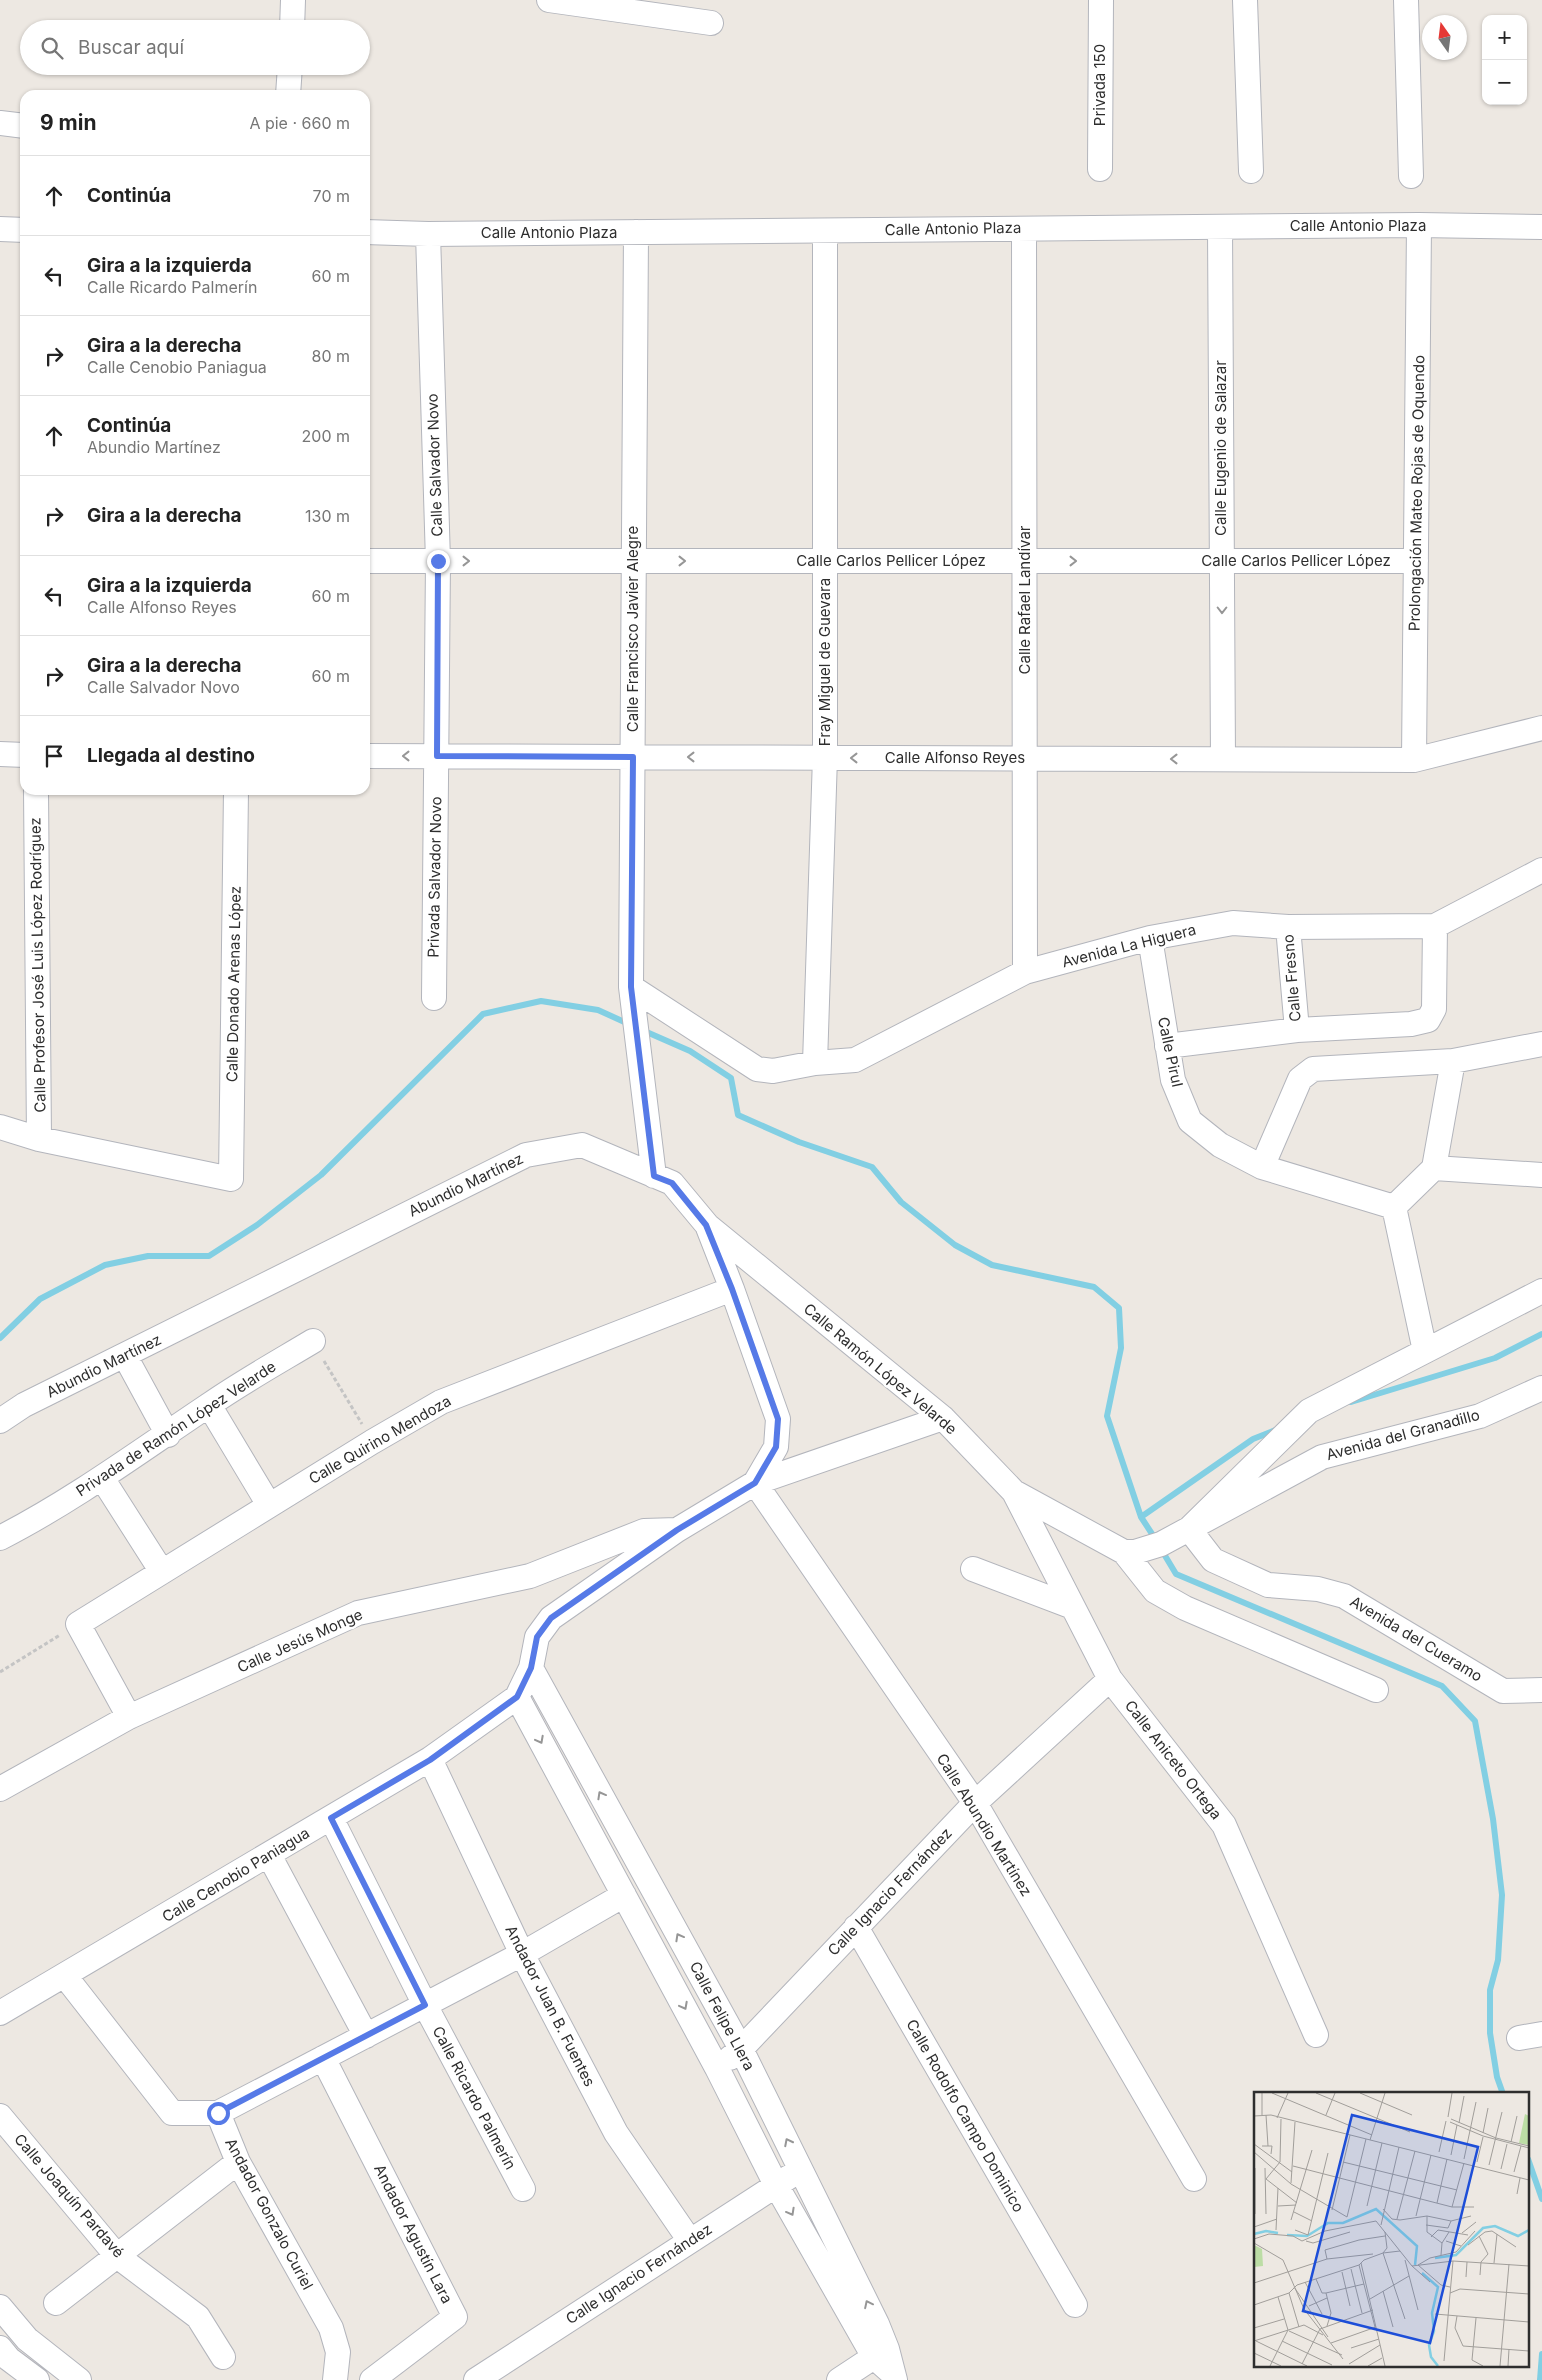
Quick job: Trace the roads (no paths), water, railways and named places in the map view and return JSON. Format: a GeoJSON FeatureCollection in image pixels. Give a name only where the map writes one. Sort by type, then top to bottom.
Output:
{"type":"FeatureCollection","features":[{"type":"Feature","properties":{"kind":"street"},"geometry":{"type":"LineString","coordinates":[[293,20],[294,0]]}},
{"type":"Feature","properties":{"kind":"street"},"geometry":{"type":"LineString","coordinates":[[549,0],[711,23]]}},
{"type":"Feature","properties":{"kind":"street","name":"Privada 150"},"geometry":{"type":"LineString","coordinates":[[1100,169],[1101,0]]}},
{"type":"Feature","properties":{"kind":"street"},"geometry":{"type":"LineString","coordinates":[[1245,0],[1251,171]]}},
{"type":"Feature","properties":{"kind":"street"},"geometry":{"type":"LineString","coordinates":[[1406,0],[1411,176]]}},
{"type":"Feature","properties":{"kind":"street"},"geometry":{"type":"LineString","coordinates":[[288,90],[289,75]]}},
{"type":"Feature","properties":{"kind":"street"},"geometry":{"type":"LineString","coordinates":[[0,123],[20,125]]}},
{"type":"Feature","properties":{"kind":"street","name":"Calle Antonio Plaza"},"geometry":{"type":"LineString","coordinates":[[370,232],[428,234],[1419,225],[1542,227]]}},
{"type":"Feature","properties":{"kind":"street","name":"Prolongación Mateo Rojas de Oquendo"},"geometry":{"type":"LineString","coordinates":[[1414,760],[1419,225]]}},
{"type":"Feature","properties":{"kind":"street","name":"Calle Eugenio de Salazar"},"geometry":{"type":"LineString","coordinates":[[1220,227],[1222,759]]}},
{"type":"Feature","properties":{"kind":"street"},"geometry":{"type":"LineString","coordinates":[[0,229],[20,230]]}},
{"type":"Feature","properties":{"kind":"street","name":"Calle Rafael Landívar"},"geometry":{"type":"LineString","coordinates":[[1024,229],[1025,972]]}},
{"type":"Feature","properties":{"kind":"street","name":"Fray Miguel de Guevara"},"geometry":{"type":"LineString","coordinates":[[815,1064],[825,757],[825,231]]}},
{"type":"Feature","properties":{"kind":"street","name":"Calle Francisco Javier Alegre"},"geometry":{"type":"LineString","coordinates":[[636,232],[632,992],[654,1176]]}},
{"type":"Feature","properties":{"kind":"street","name":"Calle Salvador Novo"},"geometry":{"type":"LineString","coordinates":[[428,234],[438,561],[437,756]]}},
{"type":"Feature","properties":{"kind":"street","name":"Calle Carlos Pellicer López"},"geometry":{"type":"LineString","coordinates":[[370,561],[1416,561]]}},
{"type":"Feature","properties":{"kind":"street","name":"Calle Alfonso Reyes"},"geometry":{"type":"LineString","coordinates":[[370,756],[1414,760],[1542,728]]}},
{"type":"Feature","properties":{"kind":"street"},"geometry":{"type":"LineString","coordinates":[[0,754],[20,754]]}},
{"type":"Feature","properties":{"kind":"street","name":"Privada Salvador Novo"},"geometry":{"type":"LineString","coordinates":[[434,998],[437,756]]}},
{"type":"Feature","properties":{"kind":"street","name":"Calle Profesor José Luis López Rodríguez"},"geometry":{"type":"LineString","coordinates":[[36,795],[39,1139]]}},
{"type":"Feature","properties":{"kind":"street","name":"Calle Donado Arenas López"},"geometry":{"type":"LineString","coordinates":[[39,1139],[232,1178],[236,795]]}},
{"type":"Feature","properties":{"kind":"street","name":"Avenida La Higuera"},"geometry":{"type":"LineString","coordinates":[[632,992],[757,1069],[773,1071],[855,1060],[1025,972],[1150,938],[1233,922],[1288,927],[1434,926],[1542,870]]}},
{"type":"Feature","properties":{"kind":"street"},"geometry":{"type":"LineString","coordinates":[[1168,1050],[1297,1030],[1411,1024],[1428,1020],[1434,1009],[1434,926]]}},
{"type":"Feature","properties":{"kind":"street","name":"Calle Fresno"},"geometry":{"type":"LineString","coordinates":[[1288,927],[1297,1030]]}},
{"type":"Feature","properties":{"kind":"street","name":"Calle Pirul"},"geometry":{"type":"LineString","coordinates":[[1150,938],[1173,1080],[1190,1121],[1220,1145],[1262,1167],[1394,1207]]}},
{"type":"Feature","properties":{"kind":"street"},"geometry":{"type":"LineString","coordinates":[[1262,1167],[1300,1079],[1313,1069],[1454,1061],[1542,1044]]}},
{"type":"Feature","properties":{"kind":"street"},"geometry":{"type":"LineString","coordinates":[[1425,1351],[1394,1207],[1434,1168],[1454,1061]]}},
{"type":"Feature","properties":{"kind":"street"},"geometry":{"type":"LineString","coordinates":[[0,1128],[39,1139]]}},
{"type":"Feature","properties":{"kind":"street","name":"Abundio Martínez"},"geometry":{"type":"LineString","coordinates":[[0,1421],[24,1405],[526,1155],[582,1145],[672,1183],[706,1225],[732,1289],[778,1419],[776,1447],[755,1483],[677,1530],[551,1618],[537,1637],[531,1668]]}},
{"type":"Feature","properties":{"kind":"street"},"geometry":{"type":"LineString","coordinates":[[1434,1168],[1542,1175]]}},
{"type":"Feature","properties":{"kind":"street","name":"Calle Ramón López Velarde"},"geometry":{"type":"LineString","coordinates":[[706,1225],[943,1418],[1014,1492],[1130,1552]]}},
{"type":"Feature","properties":{"kind":"street","name":"Calle Quirino Mendoza"},"geometry":{"type":"LineString","coordinates":[[130,1717],[78,1624],[372,1442],[441,1402],[732,1289]]}},
{"type":"Feature","properties":{"kind":"street"},"geometry":{"type":"LineString","coordinates":[[1189,1529],[1309,1411],[1542,1291]]}},
{"type":"Feature","properties":{"kind":"street","name":"Privada de Ramón López Velarde"},"geometry":{"type":"LineString","coordinates":[[0,1538],[40,1517],[102,1478],[168,1435],[209,1405],[313,1341]]}},
{"type":"Feature","properties":{"kind":"street"},"geometry":{"type":"LineString","coordinates":[[125,1356],[168,1435]]}},
{"type":"Feature","properties":{"kind":"street","name":"Avenida del Granadillo"},"geometry":{"type":"LineString","coordinates":[[1130,1552],[1161,1544],[1322,1457],[1480,1416],[1542,1388]]}},
{"type":"Feature","properties":{"kind":"street"},"geometry":{"type":"LineString","coordinates":[[209,1405],[269,1505]]}},
{"type":"Feature","properties":{"kind":"street"},"geometry":{"type":"LineString","coordinates":[[755,1483],[943,1418]]}},
{"type":"Feature","properties":{"kind":"street"},"geometry":{"type":"LineString","coordinates":[[102,1478],[162,1572]]}},
{"type":"Feature","properties":{"kind":"street","name":"Calle Abundio Martínez"},"geometry":{"type":"LineString","coordinates":[[755,1483],[975,1804],[1194,2179]]}},
{"type":"Feature","properties":{"kind":"street","name":"Calle Aniceto Ortega"},"geometry":{"type":"LineString","coordinates":[[1014,1492],[1110,1679],[1224,1825],[1316,2035]]}},
{"type":"Feature","properties":{"kind":"street","name":"Avenida del Cueramo"},"geometry":{"type":"LineString","coordinates":[[1189,1529],[1213,1560],[1268,1585],[1318,1589],[1344,1596],[1503,1691],[1542,1690]]}},
{"type":"Feature","properties":{"kind":"street","name":"Calle Jesús Monge"},"geometry":{"type":"LineString","coordinates":[[0,1789],[130,1717],[358,1613],[530,1576],[644,1531],[677,1530]]}},
{"type":"Feature","properties":{"kind":"street"},"geometry":{"type":"LineString","coordinates":[[1130,1552],[1155,1591],[1185,1608],[1376,1690]]}},
{"type":"Feature","properties":{"kind":"street"},"geometry":{"type":"LineString","coordinates":[[973,1569],[1073,1608]]}},
{"type":"Feature","properties":{"kind":"street","name":"Calle Cenobio Paniagua"},"geometry":{"type":"LineString","coordinates":[[0,2014],[430,1760],[517,1697],[531,1668]]}},
{"type":"Feature","properties":{"kind":"street","name":"Calle Felipe Llera"},"geometry":{"type":"LineString","coordinates":[[531,1668],[741,2049],[802,2169],[881,2353]]}},
{"type":"Feature","properties":{"kind":"street","name":"Calle Ignacio Fernández"},"geometry":{"type":"LineString","coordinates":[[717,2068],[741,2049],[975,1804],[1110,1679]]}},
{"type":"Feature","properties":{"kind":"street","name":"Calle Felipe Llera"},"geometry":{"type":"LineString","coordinates":[[517,1697],[717,2068],[776,2185],[894,2377]]}},
{"type":"Feature","properties":{"kind":"street","name":"Andador Juan B. Fuentes"},"geometry":{"type":"LineString","coordinates":[[430,1760],[522,1954],[616,2133],[690,2241]]}},
{"type":"Feature","properties":{"kind":"street","name":"Calle Ricardo Palmerín"},"geometry":{"type":"LineString","coordinates":[[331,1818],[425,2005],[523,2189]]}},
{"type":"Feature","properties":{"kind":"street"},"geometry":{"type":"LineString","coordinates":[[269,1855],[366,2036]]}},
{"type":"Feature","properties":{"kind":"street"},"geometry":{"type":"LineString","coordinates":[[65,1976],[172,2113],[218,2113],[522,1954],[624,1895]]}},
{"type":"Feature","properties":{"kind":"street","name":"Calle Rodolfo Campo Dominico"},"geometry":{"type":"LineString","coordinates":[[856,1927],[1075,2305]]}},
{"type":"Feature","properties":{"kind":"street"},"geometry":{"type":"LineString","coordinates":[[1519,2038],[1542,2034]]}},
{"type":"Feature","properties":{"kind":"street","name":"Andador Agustín Lara"},"geometry":{"type":"LineString","coordinates":[[323,2058],[455,2317],[372,2380]]}},
{"type":"Feature","properties":{"kind":"street","name":"Andador Gonzalo Curiel"},"geometry":{"type":"LineString","coordinates":[[218,2113],[238,2162],[331,2328],[338,2352],[335,2380]]}},
{"type":"Feature","properties":{"kind":"street","name":"Calle Joaquín Pardavé"},"geometry":{"type":"LineString","coordinates":[[0,2116],[117,2256],[198,2317],[223,2357]]}},
{"type":"Feature","properties":{"kind":"street"},"geometry":{"type":"LineString","coordinates":[[56,2304],[238,2162]]}},
{"type":"Feature","properties":{"kind":"street","name":"Calle Ignacio Fernández"},"geometry":{"type":"LineString","coordinates":[[476,2380],[802,2169]]}},
{"type":"Feature","properties":{"kind":"street"},"geometry":{"type":"LineString","coordinates":[[0,2307],[27,2340],[79,2380]]}},
{"type":"Feature","properties":{"kind":"street"},"geometry":{"type":"LineString","coordinates":[[27,2340],[4,2353],[36,2380]]}},
{"type":"Feature","properties":{"kind":"street"},"geometry":{"type":"LineString","coordinates":[[839,2380],[881,2353]]}},
{"type":"Feature","properties":{"kind":"waterway"},"geometry":{"type":"LineString","coordinates":[[0,1338],[40,1299],[105,1265],[148,1256],[209,1256],[257,1225],[321,1175],[483,1014],[541,1001],[598,1010],[631,1025]]}},
{"type":"Feature","properties":{"kind":"waterway"},"geometry":{"type":"LineString","coordinates":[[642,1030],[690,1051],[731,1078],[738,1115],[799,1142],[872,1167],[901,1202],[955,1245],[992,1265],[1094,1287],[1119,1308],[1121,1348],[1107,1416],[1141,1517],[1156,1540]]}},
{"type":"Feature","properties":{"kind":"waterway"},"geometry":{"type":"LineString","coordinates":[[1351,1402],[1495,1358],[1542,1334]]}},
{"type":"Feature","properties":{"kind":"waterway"},"geometry":{"type":"LineString","coordinates":[[1141,1517],[1253,1439],[1278,1429]]}},
{"type":"Feature","properties":{"kind":"waterway"},"geometry":{"type":"LineString","coordinates":[[1161,1549],[1176,1574],[1442,1686],[1475,1721],[1493,1819],[1502,1895],[1498,1960],[1490,1990],[1490,2033],[1497,2077],[1502,2092]]}},
{"type":"Feature","properties":{"kind":"waterway"},"geometry":{"type":"LineString","coordinates":[[1530,2165],[1542,2199]]}},
{"type":"Feature","properties":{"kind":"waterway"},"geometry":{"type":"LineString","coordinates":[[1540,2380],[1542,2354]]}}]}
